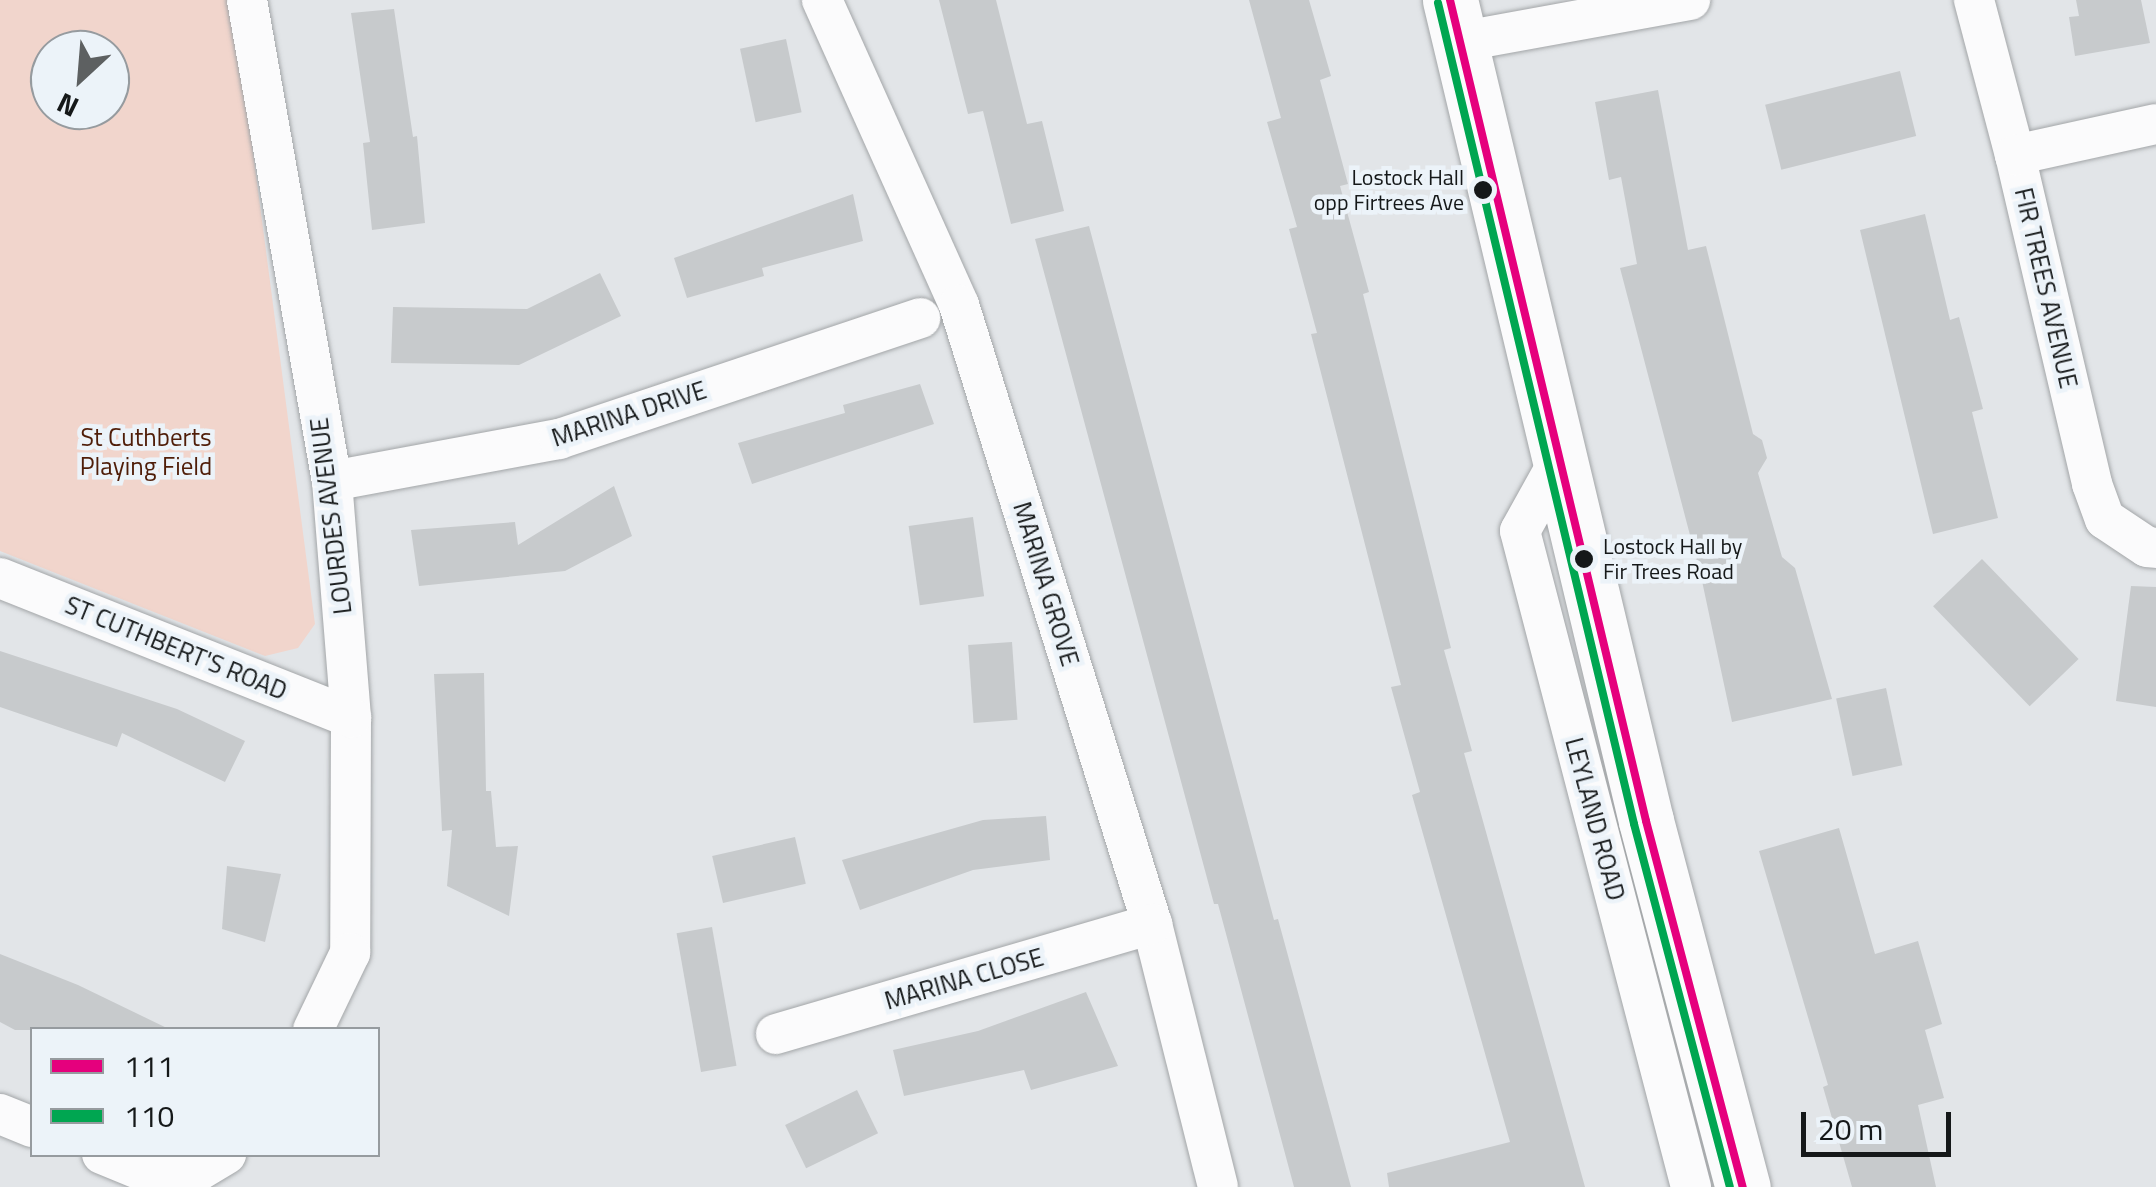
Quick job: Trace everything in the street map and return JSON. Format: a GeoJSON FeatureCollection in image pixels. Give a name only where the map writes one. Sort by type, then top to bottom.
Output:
{"type":"FeatureCollection","features":[{"type":"Feature","properties":{"kind":"main road","name":"LEYLAND ROAD"},"geometry":{"type":"LineString","coordinates":[[1454,21],[1646,821],[1742,1187]]}},
{"type":"Feature","properties":{"kind":"street","name":"LOURDES AVENUE"},"geometry":{"type":"LineString","coordinates":[[247,0],[332,481],[351,718],[350,953],[314,1027]]}},
{"type":"Feature","properties":{"kind":"street","name":"MARINA GROVE"},"geometry":{"type":"LineString","coordinates":[[822,0],[959,305],[1152,924],[1218,1187]]}},
{"type":"Feature","properties":{"kind":"street"},"geometry":{"type":"LineString","coordinates":[[1454,21],[1690,0]]}},
{"type":"Feature","properties":{"kind":"street","name":"FIR TREES AVENUE"},"geometry":{"type":"LineString","coordinates":[[1974,0],[2015,155],[2092,484],[2106,519],[2147,547],[2156,548]]}},
{"type":"Feature","properties":{"kind":"street"},"geometry":{"type":"LineString","coordinates":[[2015,155],[2156,124]]}},
{"type":"Feature","properties":{"kind":"street","name":"MARINA DRIVE"},"geometry":{"type":"LineString","coordinates":[[332,481],[559,439],[920,318]]}},
{"type":"Feature","properties":{"kind":"street","name":"LEYLAND ROAD"},"geometry":{"type":"LineString","coordinates":[[1560,458],[1520,531],[1691,1187]]}},
{"type":"Feature","properties":{"kind":"street","name":"ST CUTHBERT'S ROAD"},"geometry":{"type":"LineString","coordinates":[[0,578],[351,718]]}},
{"type":"Feature","properties":{"kind":"street","name":"MARINA CLOSE"},"geometry":{"type":"LineString","coordinates":[[776,1034],[1152,924]]}},
{"type":"Feature","properties":{"kind":"street"},"geometry":{"type":"LineString","coordinates":[[0,1114],[30,1126]]}},
{"type":"Feature","properties":{"kind":"street"},"geometry":{"type":"LineString","coordinates":[[109,1157],[148,1173],[198,1170],[221,1157]]}},
{"type":"Feature","properties":{"kind":"green space","name":"St Cuthberts Playing Field"},"geometry":{"type":"Polygon","coordinates":[[[0,0],[233,0],[315,624],[298,648],[265,656],[0,551],[0,0]]]}},
{"type":"Feature","properties":{"kind":"building"},"geometry":{"type":"Polygon","coordinates":[[[939,0],[996,0],[1027,124],[1042,121],[1064,211],[1011,224],[983,111],[968,114],[939,0]]]}},
{"type":"Feature","properties":{"kind":"building"},"geometry":{"type":"Polygon","coordinates":[[[1249,0],[1309,0],[1331,76],[1320,80],[1348,184],[1340,186],[1369,292],[1363,294],[1451,648],[1444,650],[1472,751],[1464,753],[1585,1187],[1389,1187],[1387,1173],[1510,1142],[1412,795],[1420,792],[1391,687],[1401,685],[1311,334],[1317,333],[1289,229],[1297,227],[1267,122],[1281,118],[1249,0]]]}},
{"type":"Feature","properties":{"kind":"building"},"geometry":{"type":"Polygon","coordinates":[[[2076,0],[2141,0],[2150,43],[2075,56],[2069,17],[2079,16],[2076,0]]]}},
{"type":"Feature","properties":{"kind":"building"},"geometry":{"type":"Polygon","coordinates":[[[394,9],[413,137],[417,136],[425,223],[372,230],[363,143],[370,142],[351,13],[394,9]]]}},
{"type":"Feature","properties":{"kind":"building"},"geometry":{"type":"Polygon","coordinates":[[[786,39],[802,112],[756,122],[740,49],[786,39]]]}},
{"type":"Feature","properties":{"kind":"building"},"geometry":{"type":"Polygon","coordinates":[[[1900,71],[1916,136],[1781,170],[1765,105],[1900,71]]]}},
{"type":"Feature","properties":{"kind":"building"},"geometry":{"type":"Polygon","coordinates":[[[1658,90],[1688,250],[1706,246],[1753,434],[1762,440],[1767,458],[1758,473],[1782,557],[1795,568],[1832,699],[1732,722],[1702,581],[1620,268],[1637,264],[1621,177],[1609,180],[1595,102],[1658,90]]]}},
{"type":"Feature","properties":{"kind":"building"},"geometry":{"type":"Polygon","coordinates":[[[853,194],[863,241],[762,268],[764,276],[687,298],[674,258],[853,194]]]}},
{"type":"Feature","properties":{"kind":"building"},"geometry":{"type":"Polygon","coordinates":[[[1925,214],[1950,320],[1959,317],[1983,409],[1972,412],[1998,518],[1933,534],[1860,230],[1925,214]]]}},
{"type":"Feature","properties":{"kind":"building"},"geometry":{"type":"Polygon","coordinates":[[[1089,226],[1274,920],[1278,919],[1351,1187],[1294,1187],[1218,904],[1214,904],[1035,239],[1089,226]]]}},
{"type":"Feature","properties":{"kind":"building"},"geometry":{"type":"Polygon","coordinates":[[[600,273],[621,316],[519,365],[391,363],[393,307],[527,309],[600,273]]]}},
{"type":"Feature","properties":{"kind":"building"},"geometry":{"type":"Polygon","coordinates":[[[920,384],[934,424],[752,484],[738,443],[845,413],[843,405],[920,384]]]}},
{"type":"Feature","properties":{"kind":"building"},"geometry":{"type":"Polygon","coordinates":[[[614,486],[632,536],[565,571],[419,586],[411,530],[515,522],[518,545],[614,486]]]}},
{"type":"Feature","properties":{"kind":"building"},"geometry":{"type":"Polygon","coordinates":[[[973,517],[984,596],[920,605],[909,526],[973,517]]]}},
{"type":"Feature","properties":{"kind":"building"},"geometry":{"type":"Polygon","coordinates":[[[1982,559],[2079,659],[2030,706],[1933,606],[1982,559]]]}},
{"type":"Feature","properties":{"kind":"building"},"geometry":{"type":"Polygon","coordinates":[[[2131,586],[2156,587],[2156,707],[2116,701],[2131,586]]]}},
{"type":"Feature","properties":{"kind":"building"},"geometry":{"type":"Polygon","coordinates":[[[1012,642],[1017,720],[974,723],[968,645],[1012,642]]]}},
{"type":"Feature","properties":{"kind":"building"},"geometry":{"type":"Polygon","coordinates":[[[0,651],[177,709],[245,741],[225,782],[122,733],[117,747],[0,707],[0,651]]]}},
{"type":"Feature","properties":{"kind":"building"},"geometry":{"type":"Polygon","coordinates":[[[484,673],[486,791],[491,791],[496,847],[518,846],[509,916],[447,886],[452,830],[442,831],[434,674],[484,673]]]}},
{"type":"Feature","properties":{"kind":"building"},"geometry":{"type":"Polygon","coordinates":[[[1886,688],[1902,765],[1853,776],[1836,699],[1886,688]]]}},
{"type":"Feature","properties":{"kind":"building"},"geometry":{"type":"Polygon","coordinates":[[[1046,816],[1050,860],[973,870],[860,910],[842,860],[983,820],[1046,816]]]}},
{"type":"Feature","properties":{"kind":"building"},"geometry":{"type":"Polygon","coordinates":[[[1839,828],[1875,954],[1918,941],[1942,1024],[1925,1030],[1944,1098],[1918,1105],[1936,1187],[1852,1187],[1823,1087],[1828,1085],[1759,851],[1839,828]]]}},
{"type":"Feature","properties":{"kind":"building"},"geometry":{"type":"Polygon","coordinates":[[[795,837],[806,884],[723,903],[712,856],[795,837]]]}},
{"type":"Feature","properties":{"kind":"building"},"geometry":{"type":"Polygon","coordinates":[[[227,866],[281,874],[265,942],[222,929],[227,866]]]}},
{"type":"Feature","properties":{"kind":"building"},"geometry":{"type":"Polygon","coordinates":[[[712,927],[736,1066],[701,1072],[677,933],[712,927]]]}},
{"type":"Feature","properties":{"kind":"building"},"geometry":{"type":"Polygon","coordinates":[[[0,954],[78,985],[165,1027],[15,1030],[0,1022],[0,954]]]}},
{"type":"Feature","properties":{"kind":"building"},"geometry":{"type":"Polygon","coordinates":[[[1086,992],[1118,1066],[1031,1090],[1024,1070],[904,1096],[893,1050],[978,1031],[1086,992]]]}},
{"type":"Feature","properties":{"kind":"building"},"geometry":{"type":"Polygon","coordinates":[[[857,1090],[878,1133],[806,1168],[785,1125],[857,1090]]]}},
{"type":"Feature","properties":{"kind":"transit line","name":"111"},"geometry":{"type":"LineString","coordinates":[[1450,0],[1646,821],[1743,1187]]}},
{"type":"Feature","properties":{"kind":"transit line","name":"110"},"geometry":{"type":"LineString","coordinates":[[1438,3],[1634,824],[1730,1187]]}},
{"type":"Feature","properties":{"kind":"place","name":"Lostock Hall opp Firtrees Ave"},"geometry":{"type":"Point","coordinates":[1483,190]}},
{"type":"Feature","properties":{"kind":"place","name":"Lostock Hall by Fir Trees Road"},"geometry":{"type":"Point","coordinates":[1584,559]}}]}
